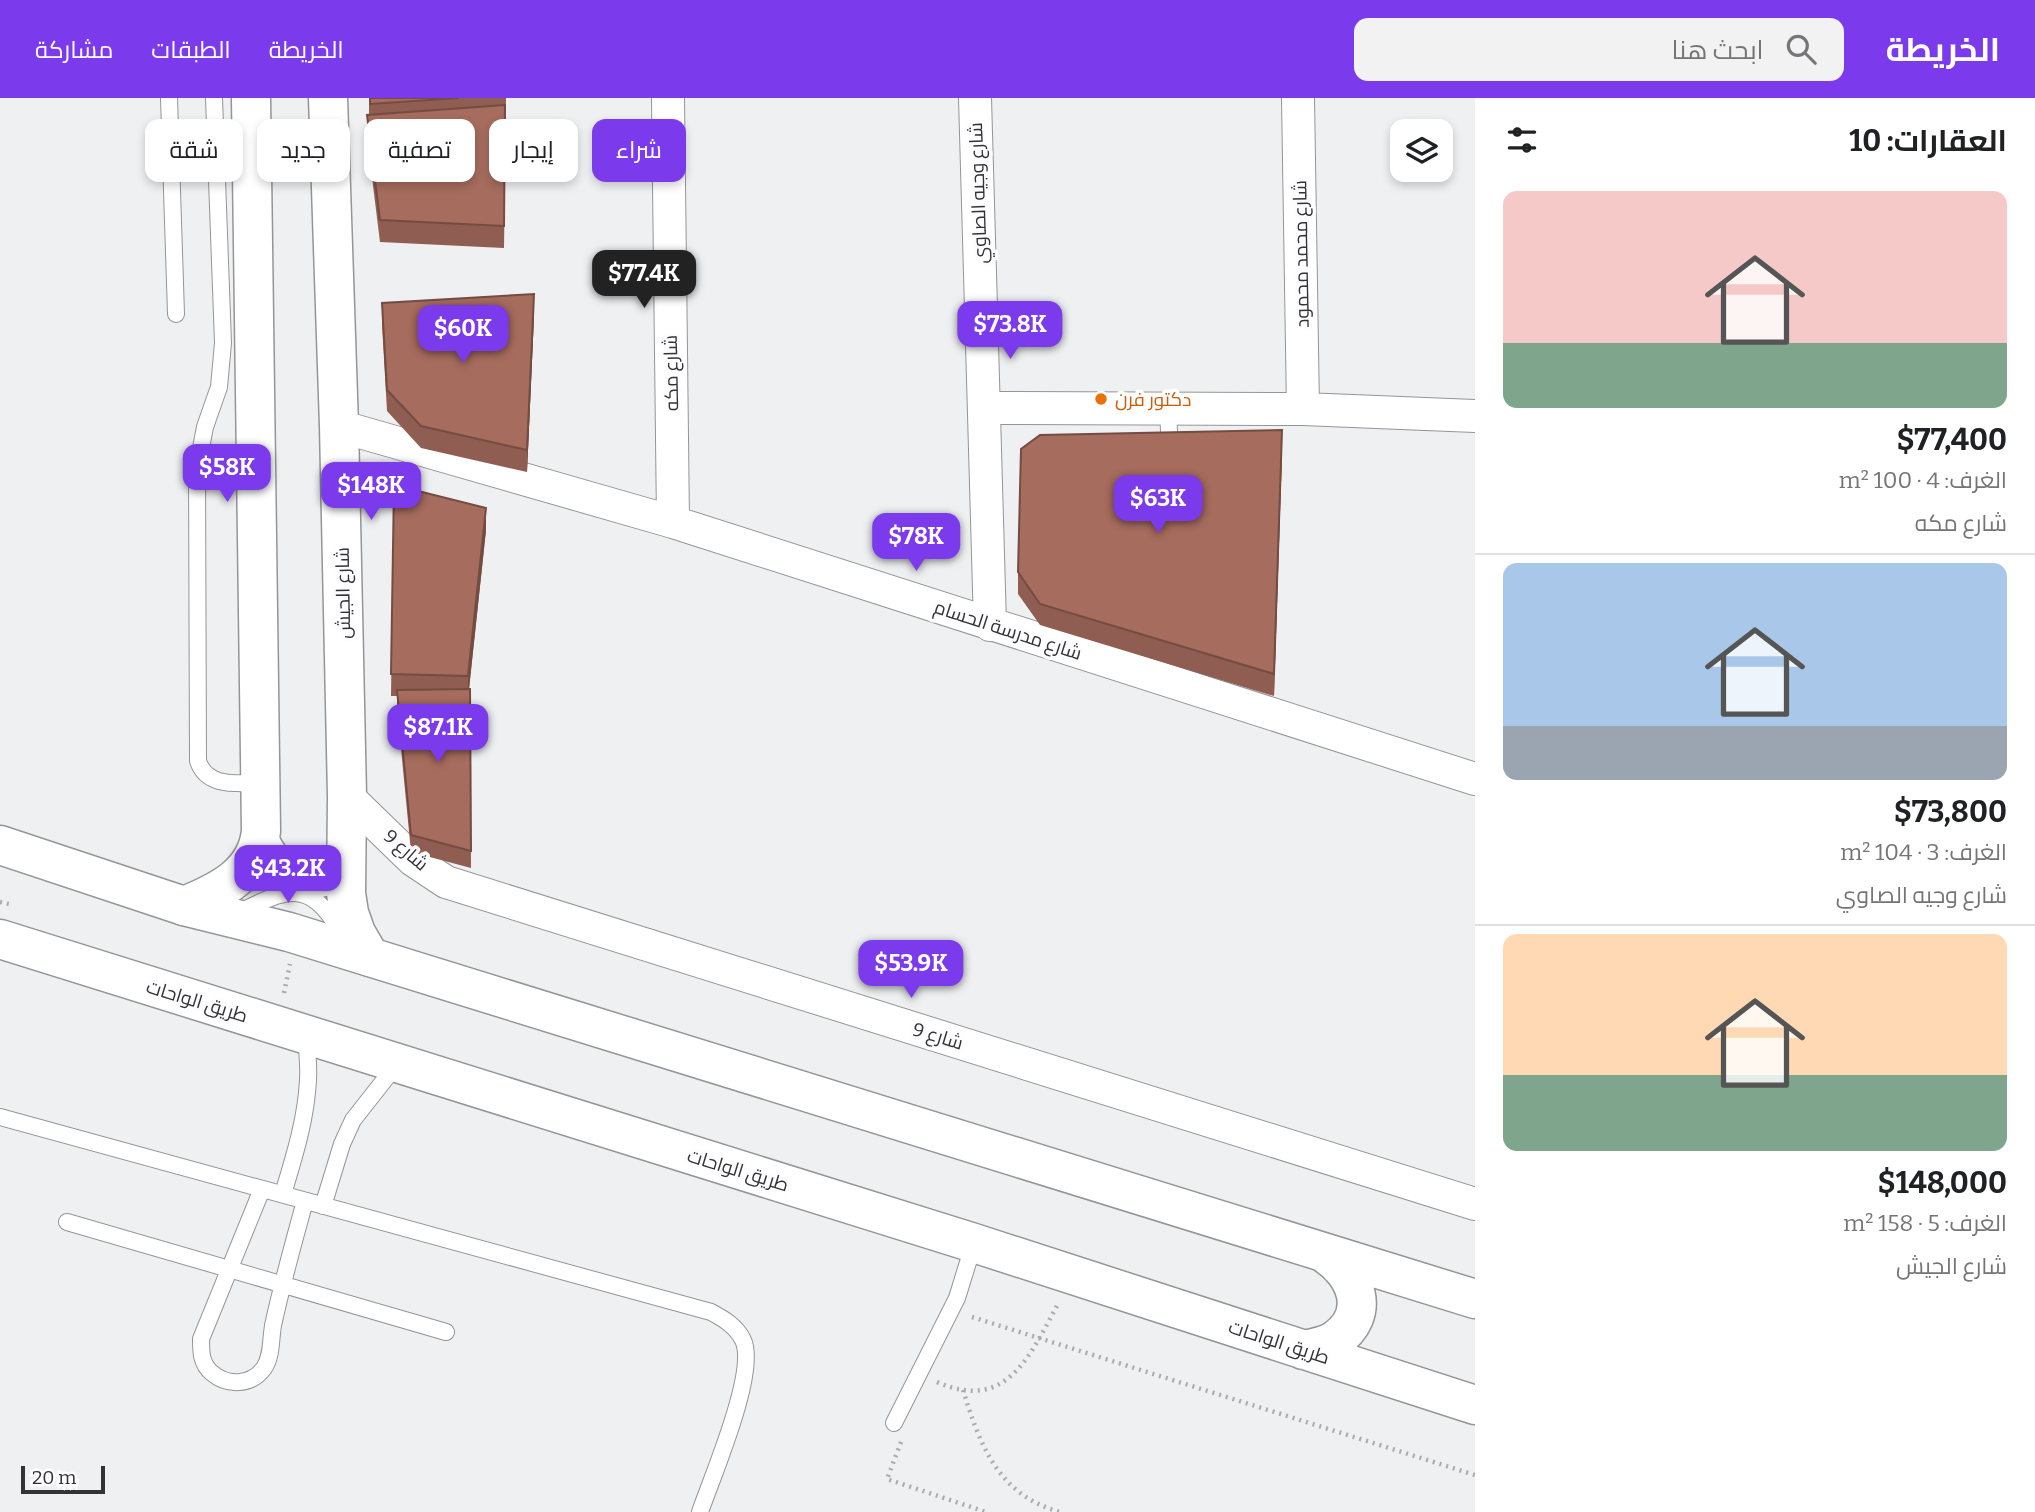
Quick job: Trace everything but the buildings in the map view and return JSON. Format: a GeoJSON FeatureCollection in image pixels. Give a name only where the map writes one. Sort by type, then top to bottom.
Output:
{"type":"FeatureCollection","features":[{"type":"Feature","properties":{"kind":"main road"},"geometry":{"type":"LineString","coordinates":[[184,906],[233,883],[248,865],[260,841],[251,98]]}},
{"type":"Feature","properties":{"kind":"main road","name":"شارع الجيش"},"geometry":{"type":"LineString","coordinates":[[328,98],[339,426],[347,796],[345,867],[349,913],[361,954]]}},
{"type":"Feature","properties":{"kind":"main road"},"geometry":{"type":"LineString","coordinates":[[260,841],[274,865],[285,873],[298,877],[322,878],[345,867]]}},
{"type":"Feature","properties":{"kind":"main road"},"geometry":{"type":"LineString","coordinates":[[0,845],[184,906],[289,932],[1475,1299]]}},
{"type":"Feature","properties":{"kind":"main road","name":"طريق الواحات"},"geometry":{"type":"LineString","coordinates":[[0,939],[974,1243],[1475,1405]]}},
{"type":"Feature","properties":{"kind":"main road"},"geometry":{"type":"LineString","coordinates":[[1303,1350],[1320,1347],[1335,1340],[1347,1329],[1356,1311],[1356,1290],[1351,1278],[1343,1267],[1321,1252]]}},
{"type":"Feature","properties":{"kind":"street","name":"شارع مكه"},"geometry":{"type":"LineString","coordinates":[[668,98],[673,522]]}},
{"type":"Feature","properties":{"kind":"street","name":"شارع وجيه الصاوي"},"geometry":{"type":"LineString","coordinates":[[975,98],[990,625]]}},
{"type":"Feature","properties":{"kind":"street","name":"شارع محمد محمود"},"geometry":{"type":"LineString","coordinates":[[1298,98],[1303,409]]}},
{"type":"Feature","properties":{"kind":"street"},"geometry":{"type":"LineString","coordinates":[[985,408],[1303,409],[1475,416]]}},
{"type":"Feature","properties":{"kind":"street","name":"شارع مدرسة الحسام"},"geometry":{"type":"LineString","coordinates":[[339,426],[673,522],[990,625],[1027,625],[1475,779]]}},
{"type":"Feature","properties":{"kind":"street","name":"شارع 9"},"geometry":{"type":"LineString","coordinates":[[347,796],[413,860],[446,882],[1475,1203]]}},
{"type":"Feature","properties":{"kind":"lane"},"geometry":{"type":"LineString","coordinates":[[169,98],[176,314]]}},
{"type":"Feature","properties":{"kind":"lane"},"geometry":{"type":"LineString","coordinates":[[214,98],[223,343],[219,387],[199,449],[197,469],[198,761],[205,774],[218,782],[261,783]]}},
{"type":"Feature","properties":{"kind":"lane"},"geometry":{"type":"LineString","coordinates":[[1168,409],[1171,460]]}},
{"type":"Feature","properties":{"kind":"lane"},"geometry":{"type":"LineString","coordinates":[[230,917],[278,894],[291,892],[304,895],[317,900],[326,909],[361,954]]}},
{"type":"Feature","properties":{"kind":"lane"},"geometry":{"type":"LineString","coordinates":[[283,1194],[302,1129],[309,1077],[288,1029]]}},
{"type":"Feature","properties":{"kind":"lane"},"geometry":{"type":"LineString","coordinates":[[323,1206],[342,1144],[353,1120],[397,1063]]}},
{"type":"Feature","properties":{"kind":"lane"},"geometry":{"type":"LineString","coordinates":[[0,1117],[711,1312],[730,1322],[744,1341],[747,1363],[744,1385],[700,1512]]}},
{"type":"Feature","properties":{"kind":"lane"},"geometry":{"type":"LineString","coordinates":[[261,1189],[201,1339],[201,1355],[207,1370],[220,1380],[236,1383],[252,1379],[264,1368],[270,1353],[271,1333],[282,1284],[306,1200]]}},
{"type":"Feature","properties":{"kind":"lane"},"geometry":{"type":"LineString","coordinates":[[67,1222],[446,1332]]}},
{"type":"Feature","properties":{"kind":"lane"},"geometry":{"type":"LineString","coordinates":[[900,1427],[957,1298],[974,1243]]}},
{"type":"Feature","properties":{"kind":"path"},"geometry":{"type":"LineString","coordinates":[[288,1029],[284,992],[290,964],[289,932]]}},
{"type":"Feature","properties":{"kind":"path"},"geometry":{"type":"LineString","coordinates":[[931,1379],[963,1390],[986,1389],[1011,1377],[1023,1366],[1073,1275]]}},
{"type":"Feature","properties":{"kind":"path"},"geometry":{"type":"LineString","coordinates":[[966,1320],[970,1317],[1475,1475]]}},
{"type":"Feature","properties":{"kind":"path"},"geometry":{"type":"LineString","coordinates":[[963,1390],[980,1441],[996,1469],[1028,1498],[1060,1512]]}},
{"type":"Feature","properties":{"kind":"path"},"geometry":{"type":"LineString","coordinates":[[900,1427],[887,1479],[986,1512]]}},
{"type":"Feature","properties":{"kind":"place","name":"دكتور فرن"},"geometry":{"type":"Point","coordinates":[1101,399]}}]}
